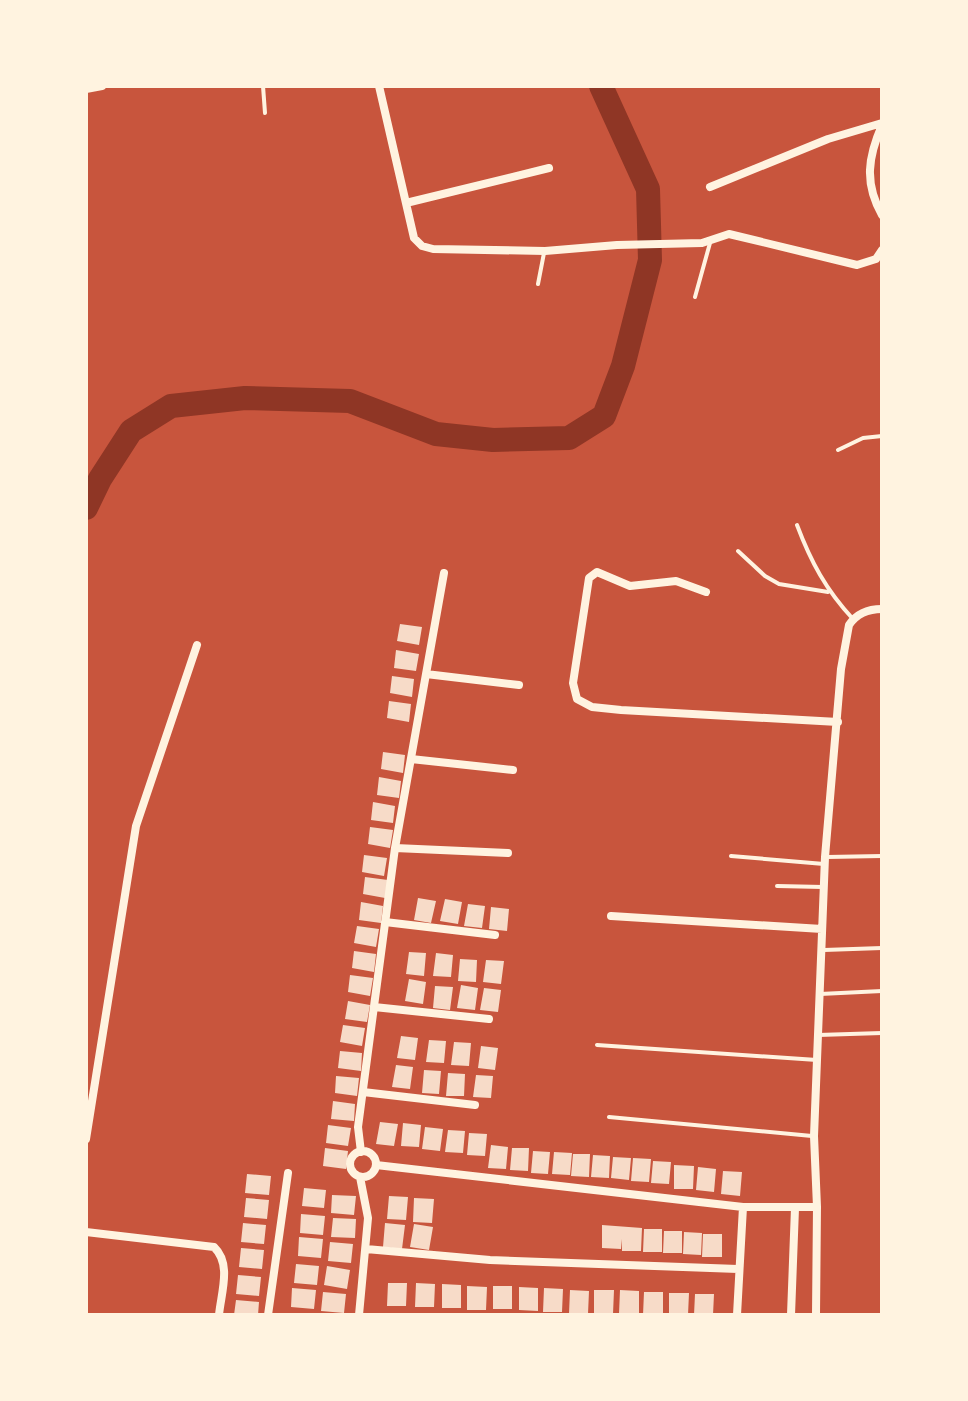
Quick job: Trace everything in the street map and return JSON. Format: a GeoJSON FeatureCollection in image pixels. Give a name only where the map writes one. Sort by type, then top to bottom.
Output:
{"type":"FeatureCollection","features":[{"type":"Feature","properties":{"kind":"street"},"geometry":{"type":"LineString","coordinates":[[87,88],[102,86]]}},
{"type":"Feature","properties":{"kind":"street"},"geometry":{"type":"LineString","coordinates":[[379,86],[414,238],[422,246],[433,249],[545,251],[710,240],[722,235],[735,235],[857,265],[876,259],[882,250]]}},
{"type":"Feature","properties":{"kind":"street"},"geometry":{"type":"LineString","coordinates":[[710,187],[828,139],[882,124]]}},
{"type":"Feature","properties":{"kind":"street"},"geometry":{"type":"LineString","coordinates":[[882,124],[870,151],[870,173],[876,204],[882,215]]}},
{"type":"Feature","properties":{"kind":"street"},"geometry":{"type":"LineString","coordinates":[[406,203],[549,168]]}},
{"type":"Feature","properties":{"kind":"street"},"geometry":{"type":"LineString","coordinates":[[706,592],[676,581],[630,586],[597,572],[589,578],[573,683],[577,699],[592,707],[621,710],[838,722]]}},
{"type":"Feature","properties":{"kind":"street"},"geometry":{"type":"LineString","coordinates":[[361,1152],[358,1127],[395,848],[444,573]]}},
{"type":"Feature","properties":{"kind":"street"},"geometry":{"type":"LineString","coordinates":[[816,1315],[814,1136],[824,860],[841,669],[849,625],[853,619],[873,609],[882,609]]}},
{"type":"Feature","properties":{"kind":"street"},"geometry":{"type":"LineString","coordinates":[[86,1139],[136,826],[197,645]]}},
{"type":"Feature","properties":{"kind":"street"},"geometry":{"type":"LineString","coordinates":[[426,674],[519,685]]}},
{"type":"Feature","properties":{"kind":"street"},"geometry":{"type":"LineString","coordinates":[[411,759],[513,770]]}},
{"type":"Feature","properties":{"kind":"street"},"geometry":{"type":"LineString","coordinates":[[395,848],[508,853]]}},
{"type":"Feature","properties":{"kind":"street"},"geometry":{"type":"LineString","coordinates":[[611,916],[822,929]]}},
{"type":"Feature","properties":{"kind":"street"},"geometry":{"type":"LineString","coordinates":[[385,922],[495,935]]}},
{"type":"Feature","properties":{"kind":"street"},"geometry":{"type":"LineString","coordinates":[[374,1007],[489,1019]]}},
{"type":"Feature","properties":{"kind":"street"},"geometry":{"type":"LineString","coordinates":[[363,1092],[475,1105]]}},
{"type":"Feature","properties":{"kind":"street"},"geometry":{"type":"LineString","coordinates":[[359,1315],[368,1218],[360,1177],[350,1164],[352,1158],[361,1152],[371,1154],[376,1165]]}},
{"type":"Feature","properties":{"kind":"street"},"geometry":{"type":"LineString","coordinates":[[376,1165],[743,1207],[817,1207]]}},
{"type":"Feature","properties":{"kind":"street"},"geometry":{"type":"LineString","coordinates":[[360,1177],[371,1174],[376,1165]]}},
{"type":"Feature","properties":{"kind":"street"},"geometry":{"type":"LineString","coordinates":[[268,1315],[288,1173]]}},
{"type":"Feature","properties":{"kind":"street"},"geometry":{"type":"LineString","coordinates":[[737,1315],[743,1207]]}},
{"type":"Feature","properties":{"kind":"street"},"geometry":{"type":"LineString","coordinates":[[791,1315],[795,1208]]}},
{"type":"Feature","properties":{"kind":"street"},"geometry":{"type":"LineString","coordinates":[[86,1232],[214,1247],[222,1255],[224,1267],[219,1315]]}},
{"type":"Feature","properties":{"kind":"street"},"geometry":{"type":"LineString","coordinates":[[366,1249],[490,1260],[738,1269]]}},
{"type":"Feature","properties":{"kind":"lane"},"geometry":{"type":"LineString","coordinates":[[263,86],[265,113]]}},
{"type":"Feature","properties":{"kind":"lane"},"geometry":{"type":"LineString","coordinates":[[695,297],[710,240]]}},
{"type":"Feature","properties":{"kind":"lane"},"geometry":{"type":"LineString","coordinates":[[538,284],[545,251]]}},
{"type":"Feature","properties":{"kind":"lane"},"geometry":{"type":"LineString","coordinates":[[838,450],[863,438],[882,436]]}},
{"type":"Feature","properties":{"kind":"lane"},"geometry":{"type":"LineString","coordinates":[[797,525],[811,561],[828,592],[853,619]]}},
{"type":"Feature","properties":{"kind":"lane"},"geometry":{"type":"LineString","coordinates":[[738,551],[765,576],[779,584],[828,592]]}},
{"type":"Feature","properties":{"kind":"lane"},"geometry":{"type":"LineString","coordinates":[[731,856],[824,860],[882,856]]}},
{"type":"Feature","properties":{"kind":"lane"},"geometry":{"type":"LineString","coordinates":[[777,886],[823,887]]}},
{"type":"Feature","properties":{"kind":"lane"},"geometry":{"type":"LineString","coordinates":[[821,950],[882,948]]}},
{"type":"Feature","properties":{"kind":"lane"},"geometry":{"type":"LineString","coordinates":[[820,994],[882,991]]}},
{"type":"Feature","properties":{"kind":"lane"},"geometry":{"type":"LineString","coordinates":[[818,1035],[882,1033]]}},
{"type":"Feature","properties":{"kind":"lane"},"geometry":{"type":"LineString","coordinates":[[597,1045],[817,1060]]}},
{"type":"Feature","properties":{"kind":"lane"},"geometry":{"type":"LineString","coordinates":[[609,1117],[814,1136]]}},
{"type":"Feature","properties":{"kind":"building"},"geometry":{"type":"Polygon","coordinates":[[[400,624],[422,627],[419,645],[397,641],[400,624]]]}},
{"type":"Feature","properties":{"kind":"building"},"geometry":{"type":"Polygon","coordinates":[[[396,650],[419,654],[416,671],[394,668],[396,650]]]}},
{"type":"Feature","properties":{"kind":"building"},"geometry":{"type":"Polygon","coordinates":[[[392,676],[414,679],[412,697],[390,693],[392,676]]]}},
{"type":"Feature","properties":{"kind":"building"},"geometry":{"type":"Polygon","coordinates":[[[389,701],[411,704],[409,722],[387,718],[389,701]]]}},
{"type":"Feature","properties":{"kind":"building"},"geometry":{"type":"Polygon","coordinates":[[[383,752],[405,755],[403,773],[381,769],[383,752]]]}},
{"type":"Feature","properties":{"kind":"building"},"geometry":{"type":"Polygon","coordinates":[[[379,777],[401,781],[399,798],[377,795],[379,777]]]}},
{"type":"Feature","properties":{"kind":"building"},"geometry":{"type":"Polygon","coordinates":[[[373,802],[395,806],[393,823],[371,820],[373,802]]]}},
{"type":"Feature","properties":{"kind":"building"},"geometry":{"type":"Polygon","coordinates":[[[370,827],[393,830],[390,848],[368,844],[370,827]]]}},
{"type":"Feature","properties":{"kind":"building"},"geometry":{"type":"Polygon","coordinates":[[[364,855],[387,858],[384,876],[362,872],[364,855]]]}},
{"type":"Feature","properties":{"kind":"building"},"geometry":{"type":"Polygon","coordinates":[[[365,877],[388,880],[385,898],[363,894],[365,877]]]}},
{"type":"Feature","properties":{"kind":"building"},"geometry":{"type":"Polygon","coordinates":[[[418,898],[436,901],[431,923],[414,920],[418,898]]]}},
{"type":"Feature","properties":{"kind":"building"},"geometry":{"type":"Polygon","coordinates":[[[445,899],[462,902],[458,924],[440,921],[445,899]]]}},
{"type":"Feature","properties":{"kind":"building"},"geometry":{"type":"Polygon","coordinates":[[[361,902],[383,906],[381,923],[359,920],[361,902]]]}},
{"type":"Feature","properties":{"kind":"building"},"geometry":{"type":"Polygon","coordinates":[[[468,904],[485,906],[482,928],[464,926],[468,904]]]}},
{"type":"Feature","properties":{"kind":"building"},"geometry":{"type":"Polygon","coordinates":[[[491,907],[509,909],[507,931],[489,929],[491,907]]]}},
{"type":"Feature","properties":{"kind":"building"},"geometry":{"type":"Polygon","coordinates":[[[357,926],[379,929],[376,947],[354,943],[357,926]]]}},
{"type":"Feature","properties":{"kind":"building"},"geometry":{"type":"Polygon","coordinates":[[[354,951],[376,954],[374,972],[352,968],[354,951]]]}},
{"type":"Feature","properties":{"kind":"building"},"geometry":{"type":"Polygon","coordinates":[[[409,952],[426,953],[424,976],[406,974],[409,952]]]}},
{"type":"Feature","properties":{"kind":"building"},"geometry":{"type":"Polygon","coordinates":[[[436,953],[453,955],[451,977],[433,976],[436,953]]]}},
{"type":"Feature","properties":{"kind":"building"},"geometry":{"type":"Polygon","coordinates":[[[460,959],[477,960],[476,982],[458,981],[460,959]]]}},
{"type":"Feature","properties":{"kind":"building"},"geometry":{"type":"Polygon","coordinates":[[[486,960],[504,961],[501,984],[483,982],[486,960]]]}},
{"type":"Feature","properties":{"kind":"building"},"geometry":{"type":"Polygon","coordinates":[[[350,975],[373,978],[370,996],[348,992],[350,975]]]}},
{"type":"Feature","properties":{"kind":"building"},"geometry":{"type":"Polygon","coordinates":[[[409,979],[426,982],[423,1004],[405,1001],[409,979]]]}},
{"type":"Feature","properties":{"kind":"building"},"geometry":{"type":"Polygon","coordinates":[[[461,985],[478,988],[475,1010],[457,1008],[461,985]]]}},
{"type":"Feature","properties":{"kind":"building"},"geometry":{"type":"Polygon","coordinates":[[[435,986],[453,987],[450,1010],[433,1008],[435,986]]]}},
{"type":"Feature","properties":{"kind":"building"},"geometry":{"type":"Polygon","coordinates":[[[484,988],[501,990],[498,1012],[480,1010],[484,988]]]}},
{"type":"Feature","properties":{"kind":"building"},"geometry":{"type":"Polygon","coordinates":[[[348,1001],[370,1005],[367,1022],[345,1019],[348,1001]]]}},
{"type":"Feature","properties":{"kind":"building"},"geometry":{"type":"Polygon","coordinates":[[[343,1025],[365,1028],[362,1046],[340,1042],[343,1025]]]}},
{"type":"Feature","properties":{"kind":"building"},"geometry":{"type":"Polygon","coordinates":[[[401,1036],[418,1038],[415,1060],[397,1058],[401,1036]]]}},
{"type":"Feature","properties":{"kind":"building"},"geometry":{"type":"Polygon","coordinates":[[[429,1040],[446,1041],[444,1063],[426,1062],[429,1040]]]}},
{"type":"Feature","properties":{"kind":"building"},"geometry":{"type":"Polygon","coordinates":[[[454,1042],[471,1043],[469,1066],[451,1065],[454,1042]]]}},
{"type":"Feature","properties":{"kind":"building"},"geometry":{"type":"Polygon","coordinates":[[[481,1046],[498,1048],[495,1070],[478,1068],[481,1046]]]}},
{"type":"Feature","properties":{"kind":"building"},"geometry":{"type":"Polygon","coordinates":[[[340,1051],[362,1053],[361,1071],[338,1068],[340,1051]]]}},
{"type":"Feature","properties":{"kind":"building"},"geometry":{"type":"Polygon","coordinates":[[[396,1065],[413,1067],[410,1089],[392,1087],[396,1065]]]}},
{"type":"Feature","properties":{"kind":"building"},"geometry":{"type":"Polygon","coordinates":[[[424,1070],[441,1071],[439,1094],[422,1093],[424,1070]]]}},
{"type":"Feature","properties":{"kind":"building"},"geometry":{"type":"Polygon","coordinates":[[[448,1073],[465,1074],[464,1096],[446,1096],[448,1073]]]}},
{"type":"Feature","properties":{"kind":"building"},"geometry":{"type":"Polygon","coordinates":[[[476,1075],[493,1076],[491,1098],[473,1097],[476,1075]]]}},
{"type":"Feature","properties":{"kind":"building"},"geometry":{"type":"Polygon","coordinates":[[[336,1076],[359,1078],[357,1096],[335,1093],[336,1076]]]}},
{"type":"Feature","properties":{"kind":"building"},"geometry":{"type":"Polygon","coordinates":[[[333,1101],[355,1104],[354,1121],[331,1119],[333,1101]]]}},
{"type":"Feature","properties":{"kind":"building"},"geometry":{"type":"Polygon","coordinates":[[[380,1122],[398,1124],[394,1146],[376,1144],[380,1122]]]}},
{"type":"Feature","properties":{"kind":"building"},"geometry":{"type":"Polygon","coordinates":[[[403,1123],[421,1125],[419,1147],[401,1146],[403,1123]]]}},
{"type":"Feature","properties":{"kind":"building"},"geometry":{"type":"Polygon","coordinates":[[[328,1125],[351,1128],[348,1146],[326,1143],[328,1125]]]}},
{"type":"Feature","properties":{"kind":"building"},"geometry":{"type":"Polygon","coordinates":[[[425,1127],[443,1129],[440,1151],[422,1149],[425,1127]]]}},
{"type":"Feature","properties":{"kind":"building"},"geometry":{"type":"Polygon","coordinates":[[[448,1130],[465,1131],[463,1153],[445,1152],[448,1130]]]}},
{"type":"Feature","properties":{"kind":"building"},"geometry":{"type":"Polygon","coordinates":[[[469,1133],[487,1134],[485,1156],[467,1155],[469,1133]]]}},
{"type":"Feature","properties":{"kind":"building"},"geometry":{"type":"Polygon","coordinates":[[[491,1145],[508,1147],[506,1169],[488,1168],[491,1145]]]}},
{"type":"Feature","properties":{"kind":"building"},"geometry":{"type":"Polygon","coordinates":[[[325,1148],[348,1151],[346,1169],[323,1166],[325,1148]]]}},
{"type":"Feature","properties":{"kind":"building"},"geometry":{"type":"Polygon","coordinates":[[[512,1148],[529,1148],[528,1171],[510,1170],[512,1148]]]}},
{"type":"Feature","properties":{"kind":"building"},"geometry":{"type":"Polygon","coordinates":[[[533,1151],[550,1152],[548,1174],[531,1173],[533,1151]]]}},
{"type":"Feature","properties":{"kind":"building"},"geometry":{"type":"Polygon","coordinates":[[[554,1152],[572,1153],[570,1175],[552,1174],[554,1152]]]}},
{"type":"Feature","properties":{"kind":"building"},"geometry":{"type":"Polygon","coordinates":[[[573,1154],[590,1154],[589,1177],[571,1176],[573,1154]]]}},
{"type":"Feature","properties":{"kind":"building"},"geometry":{"type":"Polygon","coordinates":[[[593,1155],[610,1156],[609,1178],[591,1177],[593,1155]]]}},
{"type":"Feature","properties":{"kind":"building"},"geometry":{"type":"Polygon","coordinates":[[[613,1157],[631,1158],[629,1180],[611,1178],[613,1157]]]}},
{"type":"Feature","properties":{"kind":"building"},"geometry":{"type":"Polygon","coordinates":[[[633,1158],[651,1159],[649,1182],[631,1181],[633,1158]]]}},
{"type":"Feature","properties":{"kind":"building"},"geometry":{"type":"Polygon","coordinates":[[[653,1161],[671,1162],[669,1184],[651,1183],[653,1161]]]}},
{"type":"Feature","properties":{"kind":"building"},"geometry":{"type":"Polygon","coordinates":[[[674,1165],[694,1166],[693,1189],[674,1189],[674,1165]]]}},
{"type":"Feature","properties":{"kind":"building"},"geometry":{"type":"Polygon","coordinates":[[[698,1167],[716,1169],[714,1192],[696,1190],[698,1167]]]}},
{"type":"Feature","properties":{"kind":"building"},"geometry":{"type":"Polygon","coordinates":[[[723,1171],[742,1172],[740,1196],[721,1194],[723,1171]]]}},
{"type":"Feature","properties":{"kind":"building"},"geometry":{"type":"Polygon","coordinates":[[[247,1174],[271,1176],[269,1195],[245,1193],[247,1174]]]}},
{"type":"Feature","properties":{"kind":"building"},"geometry":{"type":"Polygon","coordinates":[[[304,1188],[326,1190],[324,1208],[302,1206],[304,1188]]]}},
{"type":"Feature","properties":{"kind":"building"},"geometry":{"type":"Polygon","coordinates":[[[332,1195],[356,1196],[354,1215],[331,1213],[332,1195]]]}},
{"type":"Feature","properties":{"kind":"building"},"geometry":{"type":"Polygon","coordinates":[[[389,1196],[408,1197],[406,1220],[387,1219],[389,1196]]]}},
{"type":"Feature","properties":{"kind":"building"},"geometry":{"type":"Polygon","coordinates":[[[246,1198],[269,1200],[267,1219],[244,1217],[246,1198]]]}},
{"type":"Feature","properties":{"kind":"building"},"geometry":{"type":"Polygon","coordinates":[[[414,1198],[434,1199],[432,1223],[413,1222],[414,1198]]]}},
{"type":"Feature","properties":{"kind":"building"},"geometry":{"type":"Polygon","coordinates":[[[301,1214],[325,1216],[323,1235],[300,1233],[301,1214]]]}},
{"type":"Feature","properties":{"kind":"building"},"geometry":{"type":"Polygon","coordinates":[[[333,1218],[356,1219],[355,1238],[331,1237],[333,1218]]]}},
{"type":"Feature","properties":{"kind":"building"},"geometry":{"type":"Polygon","coordinates":[[[243,1223],[266,1225],[264,1244],[241,1242],[243,1223]]]}},
{"type":"Feature","properties":{"kind":"building"},"geometry":{"type":"Polygon","coordinates":[[[385,1223],[405,1225],[402,1249],[383,1247],[385,1223]]]}},
{"type":"Feature","properties":{"kind":"building"},"geometry":{"type":"Polygon","coordinates":[[[414,1224],[433,1227],[429,1250],[410,1247],[414,1224]]]}},
{"type":"Feature","properties":{"kind":"building"},"geometry":{"type":"Polygon","coordinates":[[[602,1225],[642,1228],[641,1251],[622,1251],[622,1239],[621,1249],[602,1248],[602,1225]]]}},
{"type":"Feature","properties":{"kind":"building"},"geometry":{"type":"Polygon","coordinates":[[[644,1229],[662,1229],[662,1252],[643,1252],[644,1229]]]}},
{"type":"Feature","properties":{"kind":"building"},"geometry":{"type":"Polygon","coordinates":[[[664,1231],[682,1231],[682,1253],[663,1253],[664,1231]]]}},
{"type":"Feature","properties":{"kind":"building"},"geometry":{"type":"Polygon","coordinates":[[[684,1232],[702,1233],[701,1255],[683,1254],[684,1232]]]}},
{"type":"Feature","properties":{"kind":"building"},"geometry":{"type":"Polygon","coordinates":[[[703,1234],[722,1234],[722,1257],[702,1257],[703,1234]]]}},
{"type":"Feature","properties":{"kind":"building"},"geometry":{"type":"Polygon","coordinates":[[[299,1237],[323,1239],[321,1258],[298,1256],[299,1237]]]}},
{"type":"Feature","properties":{"kind":"building"},"geometry":{"type":"Polygon","coordinates":[[[330,1242],[353,1244],[351,1263],[328,1261],[330,1242]]]}},
{"type":"Feature","properties":{"kind":"building"},"geometry":{"type":"Polygon","coordinates":[[[241,1248],[264,1250],[262,1269],[239,1267],[241,1248]]]}},
{"type":"Feature","properties":{"kind":"building"},"geometry":{"type":"Polygon","coordinates":[[[296,1264],[319,1266],[317,1285],[294,1283],[296,1264]]]}},
{"type":"Feature","properties":{"kind":"building"},"geometry":{"type":"Polygon","coordinates":[[[327,1266],[350,1270],[347,1289],[324,1285],[327,1266]]]}},
{"type":"Feature","properties":{"kind":"building"},"geometry":{"type":"Polygon","coordinates":[[[238,1275],[261,1277],[259,1296],[236,1294],[238,1275]]]}},
{"type":"Feature","properties":{"kind":"building"},"geometry":{"type":"Polygon","coordinates":[[[388,1283],[407,1283],[406,1306],[387,1306],[388,1283]]]}},
{"type":"Feature","properties":{"kind":"building"},"geometry":{"type":"Polygon","coordinates":[[[416,1283],[435,1284],[434,1307],[415,1307],[416,1283]]]}},
{"type":"Feature","properties":{"kind":"building"},"geometry":{"type":"Polygon","coordinates":[[[442,1284],[461,1285],[461,1308],[442,1308],[442,1284]]]}},
{"type":"Feature","properties":{"kind":"building"},"geometry":{"type":"Polygon","coordinates":[[[467,1286],[487,1287],[486,1310],[467,1310],[467,1286]]]}},
{"type":"Feature","properties":{"kind":"building"},"geometry":{"type":"Polygon","coordinates":[[[493,1286],[512,1286],[512,1309],[493,1309],[493,1286]]]}},
{"type":"Feature","properties":{"kind":"building"},"geometry":{"type":"Polygon","coordinates":[[[519,1287],[538,1288],[538,1311],[519,1310],[519,1287]]]}},
{"type":"Feature","properties":{"kind":"building"},"geometry":{"type":"Polygon","coordinates":[[[292,1288],[316,1290],[314,1309],[291,1307],[292,1288]]]}},
{"type":"Feature","properties":{"kind":"building"},"geometry":{"type":"Polygon","coordinates":[[[544,1288],[563,1289],[562,1312],[543,1312],[544,1288]]]}},
{"type":"Feature","properties":{"kind":"building"},"geometry":{"type":"Polygon","coordinates":[[[570,1290],[589,1291],[588,1314],[569,1314],[570,1290]]]}},
{"type":"Feature","properties":{"kind":"building"},"geometry":{"type":"Polygon","coordinates":[[[594,1290],[614,1290],[613,1314],[594,1313],[594,1290]]]}},
{"type":"Feature","properties":{"kind":"building"},"geometry":{"type":"Polygon","coordinates":[[[620,1290],[639,1291],[639,1314],[619,1314],[620,1290]]]}},
{"type":"Feature","properties":{"kind":"building"},"geometry":{"type":"Polygon","coordinates":[[[323,1292],[346,1294],[344,1313],[321,1311],[323,1292]]]}},
{"type":"Feature","properties":{"kind":"building"},"geometry":{"type":"Polygon","coordinates":[[[644,1292],[663,1292],[663,1315],[643,1315],[644,1292]]]}},
{"type":"Feature","properties":{"kind":"building"},"geometry":{"type":"Polygon","coordinates":[[[669,1293],[689,1293],[688,1315],[669,1315],[669,1293]]]}},
{"type":"Feature","properties":{"kind":"building"},"geometry":{"type":"Polygon","coordinates":[[[695,1294],[714,1294],[713,1315],[694,1315],[695,1294]]]}},
{"type":"Feature","properties":{"kind":"building"},"geometry":{"type":"Polygon","coordinates":[[[236,1300],[259,1302],[258,1315],[234,1315],[236,1300]]]}},
{"type":"Feature","properties":{"kind":"waterway"},"geometry":{"type":"LineString","coordinates":[[86,508],[100,479],[131,431],[171,406],[245,398],[350,401],[436,434],[493,440],[569,438],[604,416],[623,366],[650,260],[648,189],[601,86]]}}]}
